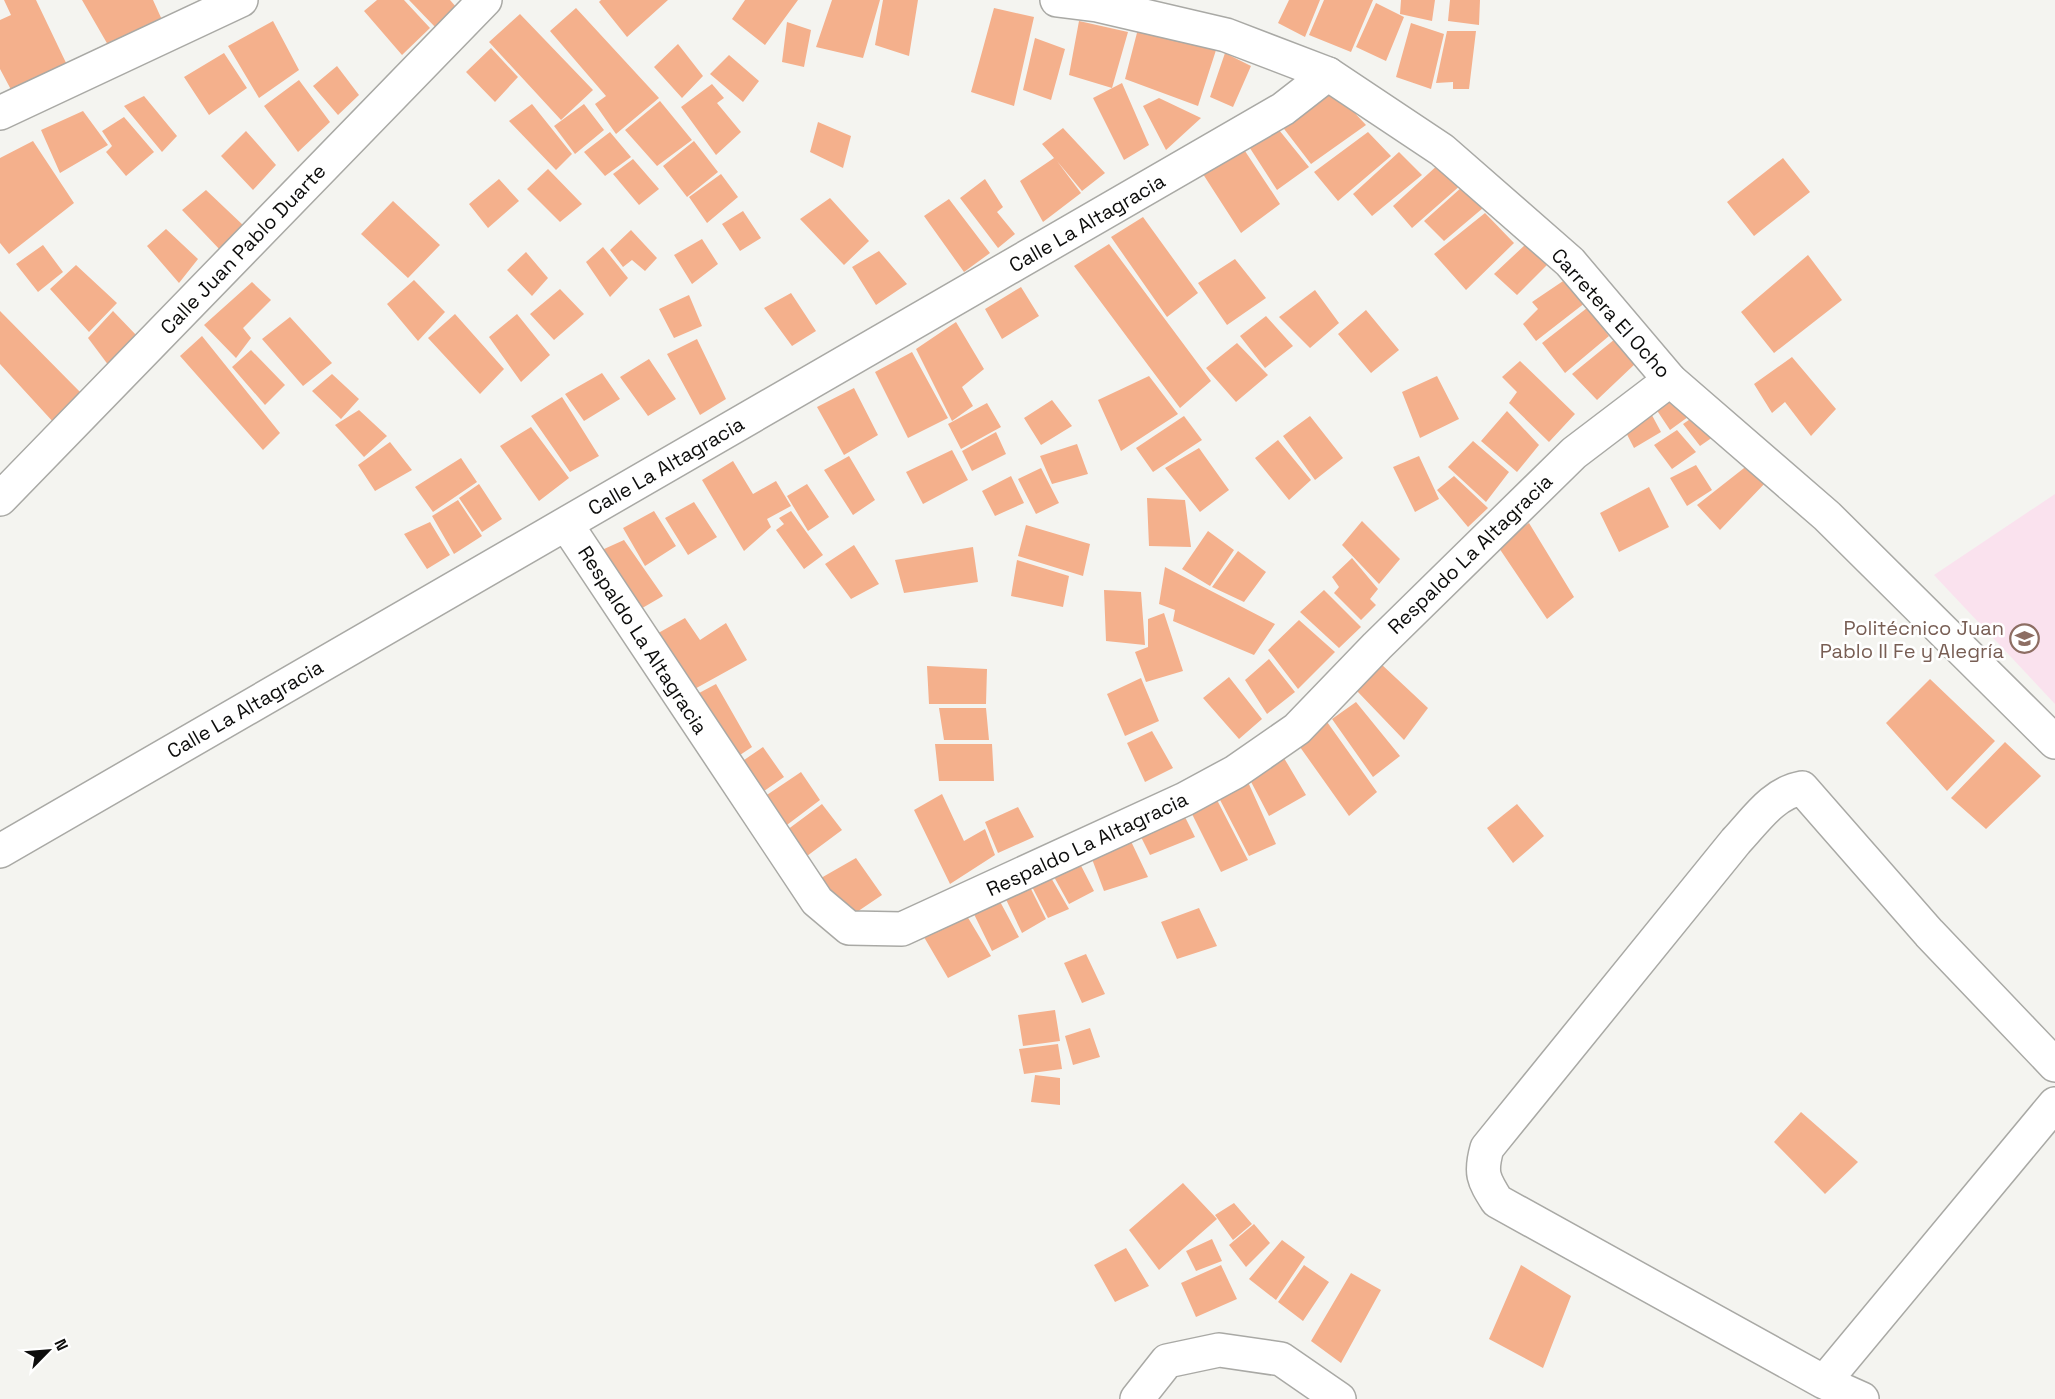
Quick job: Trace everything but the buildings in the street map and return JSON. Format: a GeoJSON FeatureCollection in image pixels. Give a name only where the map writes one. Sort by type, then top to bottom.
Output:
{"type":"FeatureCollection","features":[{"type":"Feature","properties":{"kind":"street"},"geometry":{"type":"LineString","coordinates":[[0,113],[241,0]]}},
{"type":"Feature","properties":{"kind":"street","name":"Calle Juan Pablo Duarte"},"geometry":{"type":"LineString","coordinates":[[0,499],[485,0]]}},
{"type":"Feature","properties":{"kind":"street","name":"Carretera El Ocho"},"geometry":{"type":"LineString","coordinates":[[1057,0],[1097,5],[1226,35],[1328,74],[1442,150],[1570,262],[1670,380],[1827,516],[2055,742]]}},
{"type":"Feature","properties":{"kind":"street","name":"Calle La Altagracia"},"geometry":{"type":"LineString","coordinates":[[0,851],[1283,110],[1328,74]]}},
{"type":"Feature","properties":{"kind":"street","name":"Respaldo La Altagracia"},"geometry":{"type":"LineString","coordinates":[[566,524],[817,901],[849,928],[902,929],[1185,799],[1235,772],[1298,729],[1377,646],[1574,453],[1670,380]]}},
{"type":"Feature","properties":{"kind":"street"},"geometry":{"type":"LineString","coordinates":[[1862,1399],[1824,1382],[1497,1201],[1484,1181],[1482,1167],[1487,1148],[1736,841],[1788,790],[1802,788],[1929,933],[2055,1065]]}},
{"type":"Feature","properties":{"kind":"street"},"geometry":{"type":"LineString","coordinates":[[1824,1382],[2055,1104]]}},
{"type":"Feature","properties":{"kind":"street"},"geometry":{"type":"LineString","coordinates":[[1137,1399],[1167,1361],[1219,1350],[1281,1359],[1339,1399]]}},
{"type":"Feature","properties":{"kind":"shaded area","name":"Politécnico Juan Pablo II Fe y Alegría"},"geometry":{"type":"Polygon","coordinates":[[[2055,494],[2055,704],[1934,575],[2055,494]]]}},
{"type":"Feature","properties":{"kind":"place","name":"Politécnico Juan Pablo II Fe y Alegría"},"geometry":{"type":"Point","coordinates":[2025,639]}}]}
